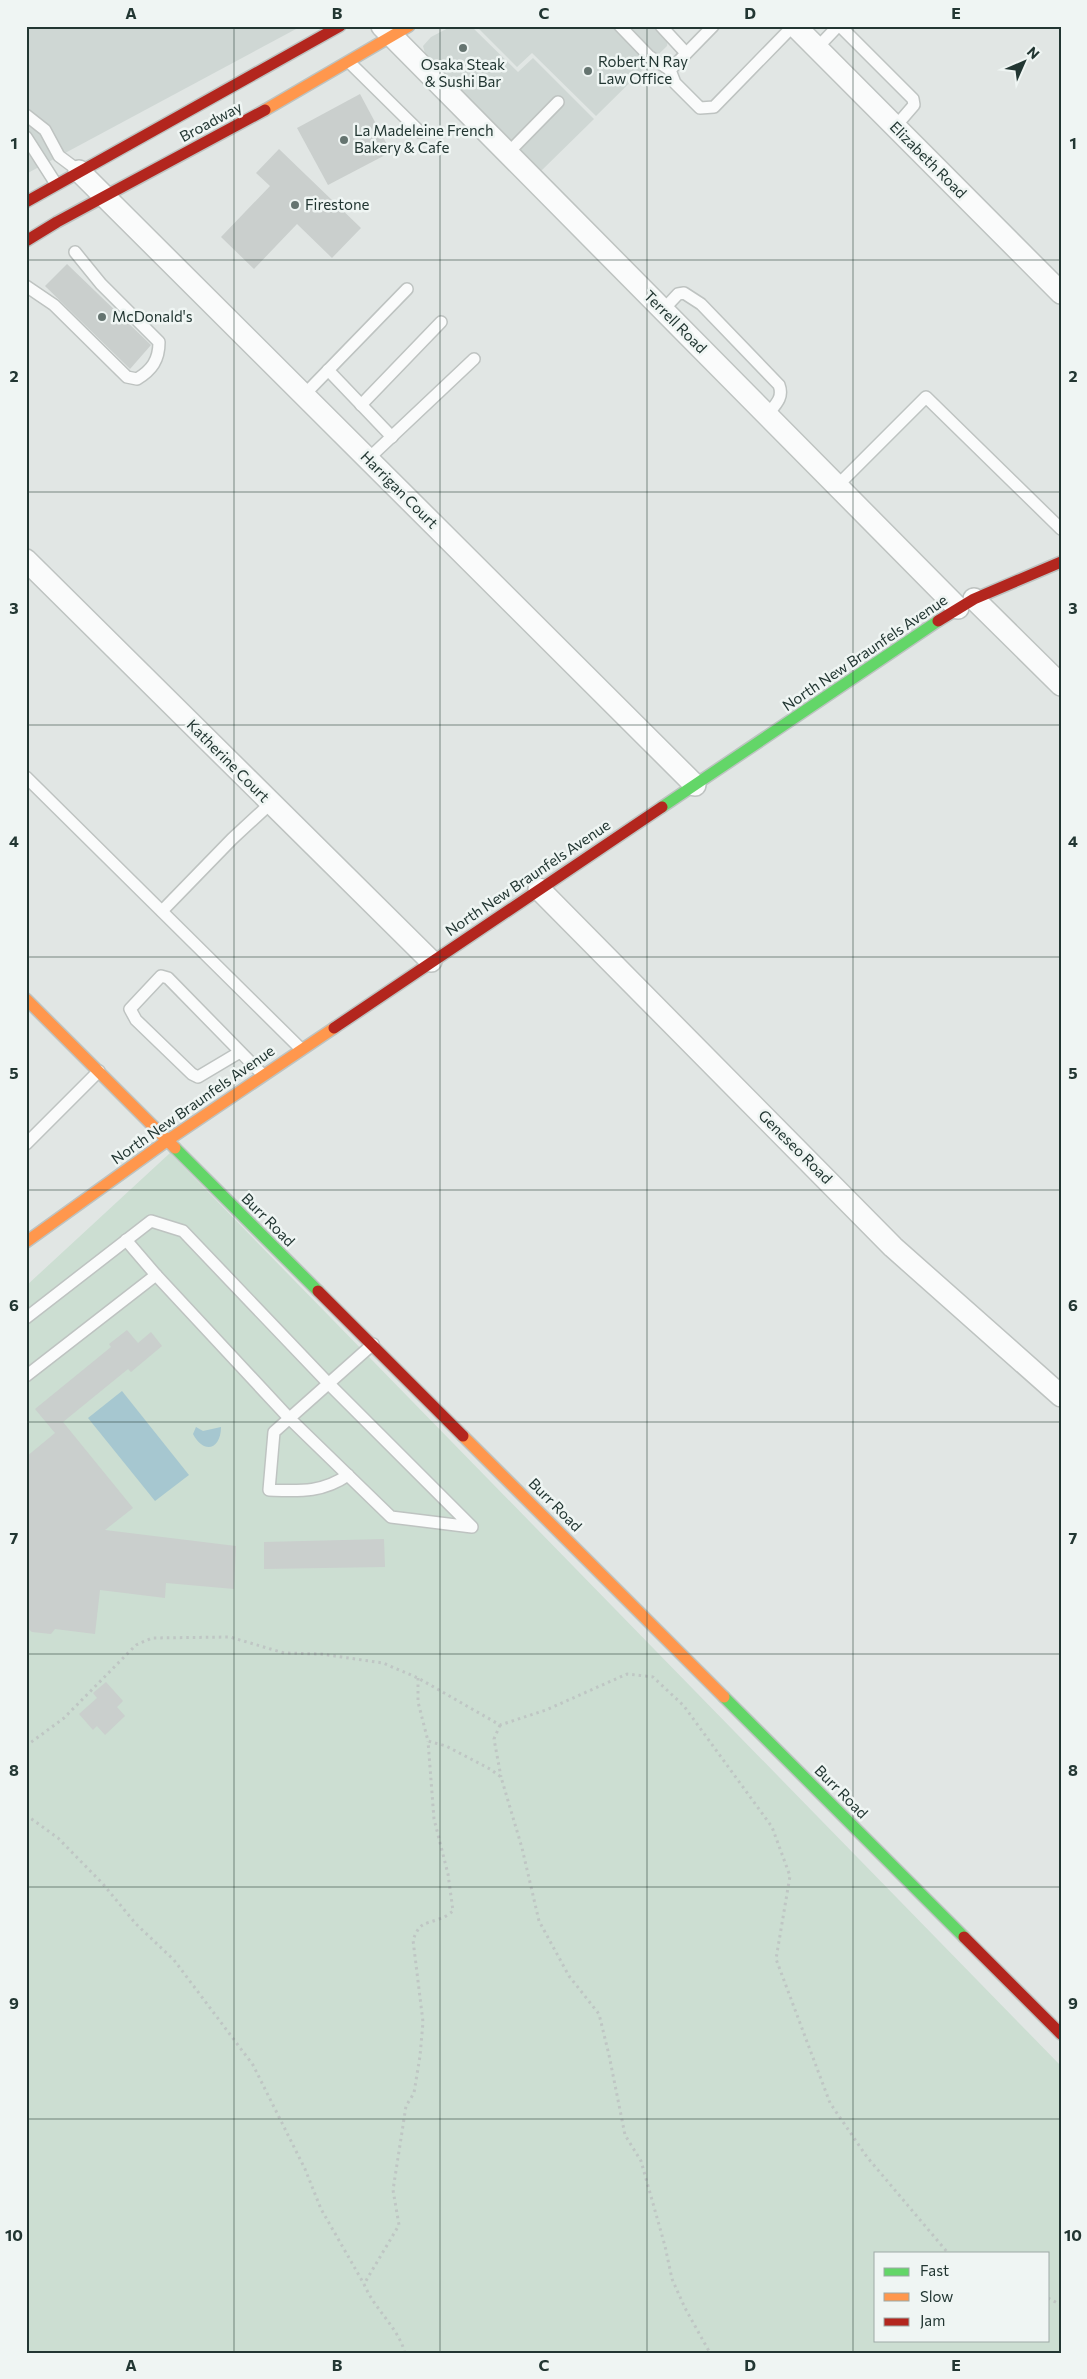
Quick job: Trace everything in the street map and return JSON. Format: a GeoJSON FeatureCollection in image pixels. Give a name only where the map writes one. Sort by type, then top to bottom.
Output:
{"type":"FeatureCollection","features":[{"type":"Feature","properties":{"kind":"street","name":"Broadway"},"geometry":{"type":"LineString","coordinates":[[26,202],[312,34],[340,26]]}},
{"type":"Feature","properties":{"kind":"street","name":"Elizabeth Road"},"geometry":{"type":"LineString","coordinates":[[794,26],[1061,293]]}},
{"type":"Feature","properties":{"kind":"street","name":"Broadway"},"geometry":{"type":"LineString","coordinates":[[26,241],[104,196],[283,101],[349,62],[394,30]]}},
{"type":"Feature","properties":{"kind":"street","name":"Terrell Road"},"geometry":{"type":"LineString","coordinates":[[394,30],[507,154],[837,486],[966,604],[1061,685]]}},
{"type":"Feature","properties":{"kind":"street","name":"Harrigan Court"},"geometry":{"type":"LineString","coordinates":[[80,172],[695,785]]}},
{"type":"Feature","properties":{"kind":"street"},"geometry":{"type":"LineString","coordinates":[[56,184],[104,196]]}},
{"type":"Feature","properties":{"kind":"street","name":"Katherine Court"},"geometry":{"type":"LineString","coordinates":[[26,560],[431,962]]}},
{"type":"Feature","properties":{"kind":"street","name":"North New Braunfels Avenue"},"geometry":{"type":"LineString","coordinates":[[26,1242],[168,1140],[301,1049],[966,604],[1061,562]]}},
{"type":"Feature","properties":{"kind":"street","name":"Geneseo Road"},"geometry":{"type":"LineString","coordinates":[[539,888],[893,1247],[1061,1396]]}},
{"type":"Feature","properties":{"kind":"street","name":"Burr Road"},"geometry":{"type":"LineString","coordinates":[[26,999],[1061,2034]]}},
{"type":"Feature","properties":{"kind":"lane"},"geometry":{"type":"LineString","coordinates":[[620,26],[649,56],[670,70],[675,82],[700,108],[714,107],[794,26]]}},
{"type":"Feature","properties":{"kind":"lane"},"geometry":{"type":"LineString","coordinates":[[660,26],[686,53]]}},
{"type":"Feature","properties":{"kind":"lane"},"geometry":{"type":"LineString","coordinates":[[670,70],[713,26]]}},
{"type":"Feature","properties":{"kind":"lane"},"geometry":{"type":"LineString","coordinates":[[817,48],[839,26],[913,99],[914,105],[895,127]]}},
{"type":"Feature","properties":{"kind":"lane"},"geometry":{"type":"LineString","coordinates":[[349,62],[420,132]]}},
{"type":"Feature","properties":{"kind":"lane"},"geometry":{"type":"LineString","coordinates":[[507,154],[558,102]]}},
{"type":"Feature","properties":{"kind":"lane"},"geometry":{"type":"LineString","coordinates":[[26,115],[45,130],[59,156],[80,172]]}},
{"type":"Feature","properties":{"kind":"lane"},"geometry":{"type":"LineString","coordinates":[[26,137],[56,184]]}},
{"type":"Feature","properties":{"kind":"lane"},"geometry":{"type":"LineString","coordinates":[[26,286],[54,305],[127,377],[137,379],[145,374],[155,365],[159,352],[159,342],[100,284],[75,252]]}},
{"type":"Feature","properties":{"kind":"lane"},"geometry":{"type":"LineString","coordinates":[[304,395],[407,288]]}},
{"type":"Feature","properties":{"kind":"lane"},"geometry":{"type":"LineString","coordinates":[[663,310],[678,294],[684,293],[701,304],[779,385],[782,391],[779,401],[767,415]]}},
{"type":"Feature","properties":{"kind":"lane"},"geometry":{"type":"LineString","coordinates":[[361,405],[441,322]]}},
{"type":"Feature","properties":{"kind":"lane"},"geometry":{"type":"LineString","coordinates":[[368,460],[474,359]]}},
{"type":"Feature","properties":{"kind":"lane"},"geometry":{"type":"LineString","coordinates":[[328,370],[392,437]]}},
{"type":"Feature","properties":{"kind":"lane"},"geometry":{"type":"LineString","coordinates":[[837,486],[926,397],[1061,529]]}},
{"type":"Feature","properties":{"kind":"lane"},"geometry":{"type":"LineString","coordinates":[[26,778],[301,1049]]}},
{"type":"Feature","properties":{"kind":"lane"},"geometry":{"type":"LineString","coordinates":[[162,912],[232,839],[271,803]]}},
{"type":"Feature","properties":{"kind":"lane"},"geometry":{"type":"LineString","coordinates":[[240,1052],[198,1077],[192,1074],[136,1020],[130,1009],[161,976],[168,978],[263,1075]]}},
{"type":"Feature","properties":{"kind":"lane"},"geometry":{"type":"LineString","coordinates":[[26,1144],[99,1071]]}},
{"type":"Feature","properties":{"kind":"lane"},"geometry":{"type":"LineString","coordinates":[[26,1318],[126,1240],[151,1222],[184,1231],[328,1383],[472,1527],[391,1516],[289,1418],[156,1275],[126,1240]]}},
{"type":"Feature","properties":{"kind":"lane"},"geometry":{"type":"LineString","coordinates":[[26,1376],[156,1275]]}},
{"type":"Feature","properties":{"kind":"lane"},"geometry":{"type":"LineString","coordinates":[[348,1475],[333,1485],[305,1491],[269,1490],[274,1432],[373,1344]]}},
{"type":"Feature","properties":{"kind":"lane"},"geometry":{"type":"LineString","coordinates":[[1050,2023],[1061,2013]]}},
{"type":"Feature","properties":{"kind":"path"},"geometry":{"type":"LineString","coordinates":[[26,1746],[64,1718],[136,1645],[152,1638],[230,1637],[284,1653],[321,1654],[382,1663],[418,1678],[500,1726]]}},
{"type":"Feature","properties":{"kind":"path"},"geometry":{"type":"LineString","coordinates":[[710,2353],[685,2308],[672,2279],[665,2246],[641,2161],[625,2135],[610,2055],[598,2014],[570,1976],[539,1921],[522,1848],[500,1778],[494,1739],[500,1726],[546,1710],[627,1674],[653,1676],[684,1706],[772,1827],[790,1876],[776,1959],[830,2103],[867,2157],[947,2252]]}},
{"type":"Feature","properties":{"kind":"path"},"geometry":{"type":"LineString","coordinates":[[364,2284],[382,2257],[399,2224],[394,2190],[406,2106],[414,2093],[423,2022],[413,1940],[418,1928],[428,1921],[440,1919],[454,1911],[448,1874],[434,1819],[428,1740],[418,1702],[418,1678]]}},
{"type":"Feature","properties":{"kind":"path"},"geometry":{"type":"LineString","coordinates":[[428,1740],[446,1746],[490,1769],[500,1778]]}},
{"type":"Feature","properties":{"kind":"path"},"geometry":{"type":"LineString","coordinates":[[26,1816],[58,1838],[103,1884],[136,1924],[174,1960],[253,2066],[305,2169],[321,2209],[370,2298],[402,2343],[405,2353]]}},
{"type":"Feature","properties":{"kind":"shaded area"},"geometry":{"type":"Polygon","coordinates":[[[26,26],[297,26],[296,29],[26,174],[26,26]]]}},
{"type":"Feature","properties":{"kind":"shaded area"},"geometry":{"type":"Polygon","coordinates":[[[452,26],[471,26],[518,72],[533,58],[594,119],[541,171],[426,57],[423,46],[431,37],[452,26]]]}},
{"type":"Feature","properties":{"kind":"shaded area"},"geometry":{"type":"Polygon","coordinates":[[[476,26],[670,26],[667,46],[596,116],[532,53],[517,67],[476,26]]]}},
{"type":"Feature","properties":{"kind":"green space"},"geometry":{"type":"Polygon","coordinates":[[[170,1153],[1061,2066],[1061,2353],[26,2353],[26,1286],[170,1153]]]}},
{"type":"Feature","properties":{"kind":"water"},"geometry":{"type":"Polygon","coordinates":[[[122,1391],[189,1475],[155,1501],[88,1418],[122,1391]]]}},
{"type":"Feature","properties":{"kind":"water"},"geometry":{"type":"Polygon","coordinates":[[[196,1427],[203,1431],[221,1427],[218,1440],[211,1447],[202,1445],[193,1434],[196,1427]]]}},
{"type":"Feature","properties":{"kind":"building","name":"La Madeleine French Bakery & Cafe"},"geometry":{"type":"Polygon","coordinates":[[[360,94],[391,152],[328,185],[297,128],[360,94]]]}},
{"type":"Feature","properties":{"kind":"building","name":"Firestone"},"geometry":{"type":"Polygon","coordinates":[[[279,149],[361,228],[332,258],[297,224],[254,269],[221,237],[270,186],[256,173],[279,149]]]}},
{"type":"Feature","properties":{"kind":"building","name":"McDonald's"},"geometry":{"type":"Polygon","coordinates":[[[67,264],[151,345],[130,369],[45,286],[67,264]]]}},
{"type":"Feature","properties":{"kind":"building"},"geometry":{"type":"Polygon","coordinates":[[[127,1330],[138,1343],[151,1332],[162,1346],[131,1372],[128,1369],[63,1422],[133,1508],[105,1530],[236,1546],[234,1589],[166,1583],[165,1598],[100,1590],[95,1634],[55,1629],[51,1634],[32,1632],[26,1627],[26,1457],[55,1433],[35,1409],[111,1347],[109,1344],[127,1330]]]}},
{"type":"Feature","properties":{"kind":"building"},"geometry":{"type":"Polygon","coordinates":[[[384,1539],[385,1567],[264,1569],[264,1542],[384,1539]]]}},
{"type":"Feature","properties":{"kind":"building"},"geometry":{"type":"Polygon","coordinates":[[[106,1682],[123,1701],[117,1707],[125,1716],[105,1735],[97,1726],[93,1730],[79,1714],[97,1698],[93,1693],[106,1682]]]}},
{"type":"Feature","properties":{"kind":"traffic: fast"},"geometry":{"type":"LineString","coordinates":[[662,807],[938,621]]}},
{"type":"Feature","properties":{"kind":"traffic: fast"},"geometry":{"type":"LineString","coordinates":[[175,1148],[318,1291]]}},
{"type":"Feature","properties":{"kind":"traffic: fast"},"geometry":{"type":"LineString","coordinates":[[724,1697],[964,1937]]}},
{"type":"Feature","properties":{"kind":"traffic: slow"},"geometry":{"type":"LineString","coordinates":[[265,110],[409,26]]}},
{"type":"Feature","properties":{"kind":"traffic: slow"},"geometry":{"type":"LineString","coordinates":[[26,999],[175,1148]]}},
{"type":"Feature","properties":{"kind":"traffic: slow"},"geometry":{"type":"LineString","coordinates":[[26,1242],[168,1140],[334,1028]]}},
{"type":"Feature","properties":{"kind":"traffic: slow"},"geometry":{"type":"LineString","coordinates":[[463,1436],[724,1697]]}},
{"type":"Feature","properties":{"kind":"traffic: jam"},"geometry":{"type":"LineString","coordinates":[[26,202],[340,26]]}},
{"type":"Feature","properties":{"kind":"traffic: jam"},"geometry":{"type":"LineString","coordinates":[[26,241],[57,222],[265,110]]}},
{"type":"Feature","properties":{"kind":"traffic: jam"},"geometry":{"type":"LineString","coordinates":[[938,621],[974,599],[1061,562]]}},
{"type":"Feature","properties":{"kind":"traffic: jam"},"geometry":{"type":"LineString","coordinates":[[334,1028],[662,807]]}},
{"type":"Feature","properties":{"kind":"traffic: jam"},"geometry":{"type":"LineString","coordinates":[[318,1291],[463,1436]]}},
{"type":"Feature","properties":{"kind":"traffic: jam"},"geometry":{"type":"LineString","coordinates":[[964,1937],[1061,2034]]}},
{"type":"Feature","properties":{"kind":"place","name":"Osaka Steak & Sushi Bar"},"geometry":{"type":"Point","coordinates":[463,48]}},
{"type":"Feature","properties":{"kind":"place","name":"Robert N Ray Law Office"},"geometry":{"type":"Point","coordinates":[588,71]}},
{"type":"Feature","properties":{"kind":"place","name":"La Madeleine French Bakery & Cafe"},"geometry":{"type":"Point","coordinates":[344,140]}},
{"type":"Feature","properties":{"kind":"place","name":"Firestone"},"geometry":{"type":"Point","coordinates":[295,205]}},
{"type":"Feature","properties":{"kind":"place","name":"McDonald's"},"geometry":{"type":"Point","coordinates":[102,317]}}]}
